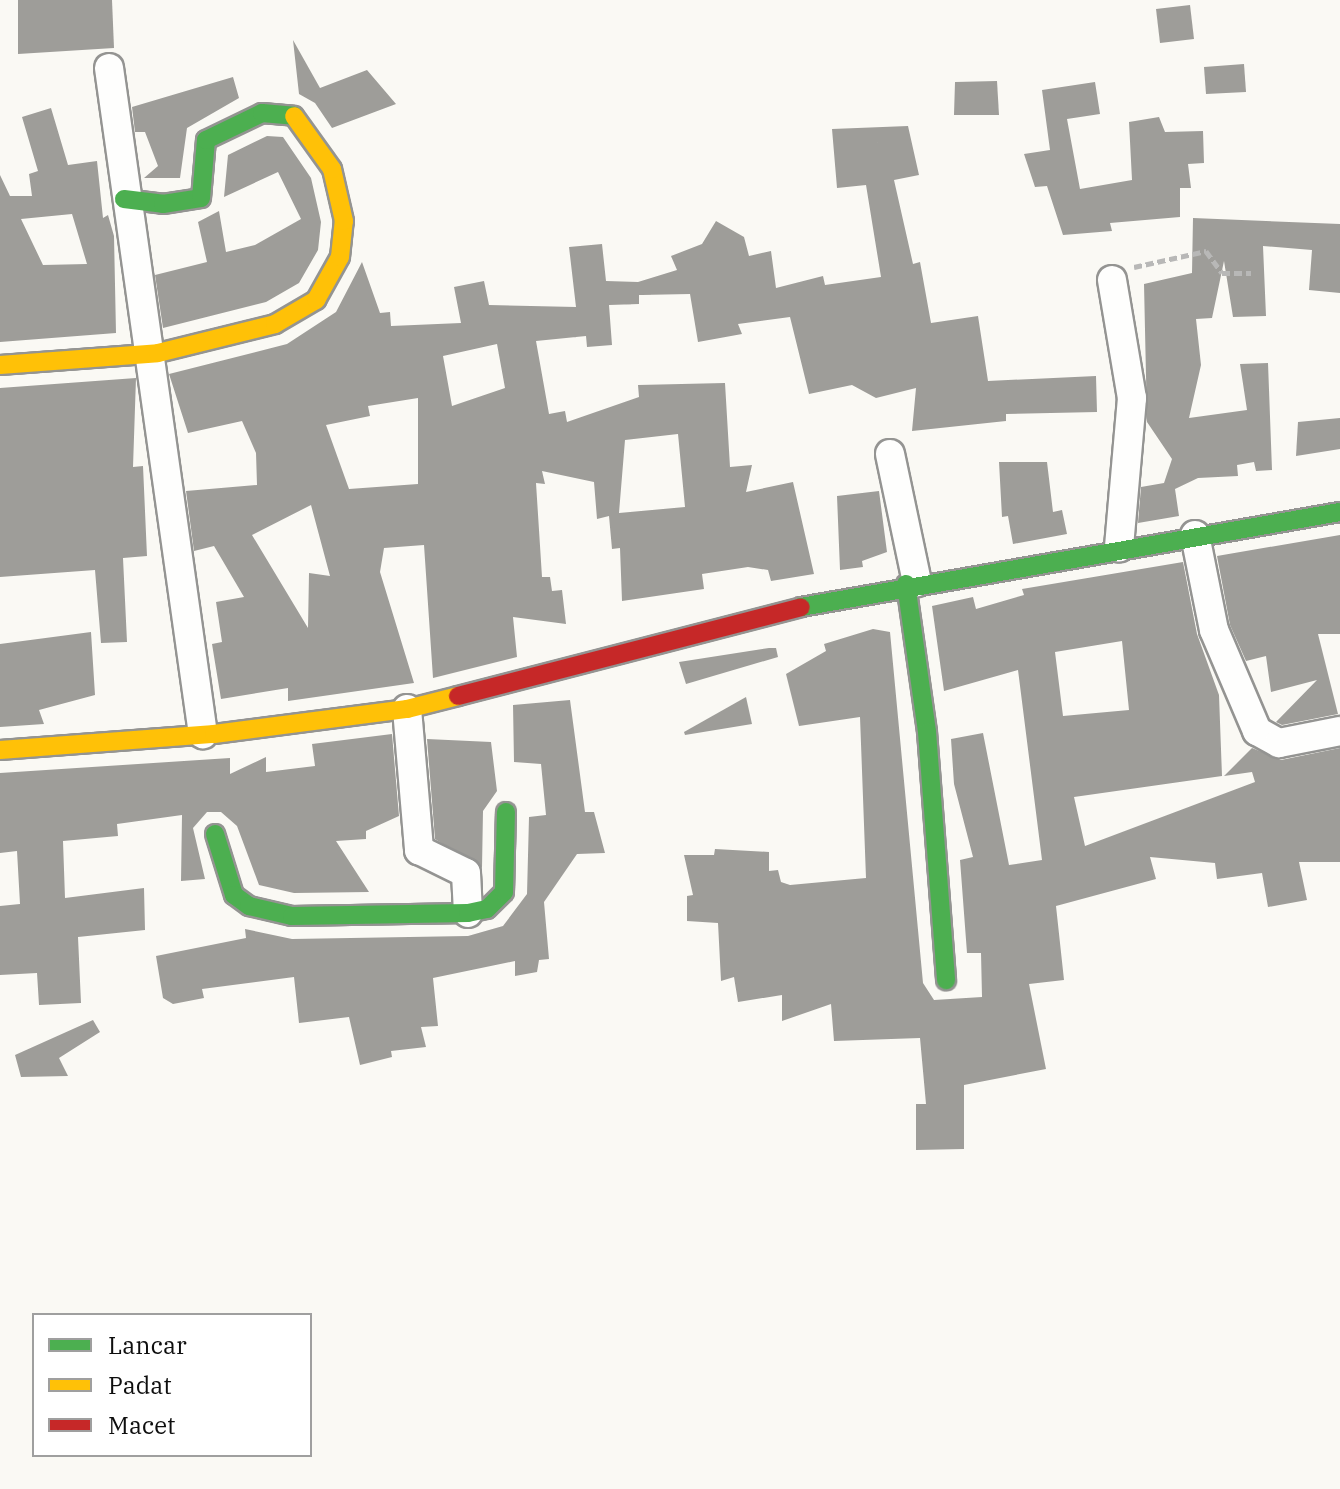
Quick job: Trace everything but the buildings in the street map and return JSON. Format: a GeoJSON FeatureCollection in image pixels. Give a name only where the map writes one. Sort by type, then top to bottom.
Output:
{"type":"FeatureCollection","features":[{"type":"Feature","properties":{"kind":"street"},"geometry":{"type":"LineString","coordinates":[[109,68],[124,199],[203,734]]}},
{"type":"Feature","properties":{"kind":"street"},"geometry":{"type":"LineString","coordinates":[[0,365],[148,353],[275,324],[316,300],[340,257],[340,196],[332,169],[297,117],[262,113],[206,140],[201,198],[163,204],[124,199]]}},
{"type":"Feature","properties":{"kind":"street"},"geometry":{"type":"LineString","coordinates":[[1112,280],[1132,398],[1119,547]]}},
{"type":"Feature","properties":{"kind":"street"},"geometry":{"type":"LineString","coordinates":[[890,454],[911,583],[928,745],[946,980]]}},
{"type":"Feature","properties":{"kind":"street"},"geometry":{"type":"LineString","coordinates":[[0,750],[203,734],[407,709],[629,648],[911,583],[1340,512]]}},
{"type":"Feature","properties":{"kind":"street"},"geometry":{"type":"LineString","coordinates":[[1195,535],[1214,630],[1257,731],[1279,743],[1340,731]]}},
{"type":"Feature","properties":{"kind":"street"},"geometry":{"type":"LineString","coordinates":[[407,709],[419,850],[466,873],[468,913]]}},
{"type":"Feature","properties":{"kind":"street"},"geometry":{"type":"LineString","coordinates":[[215,834],[234,895],[249,906],[292,916],[468,913],[487,909],[504,892],[506,812]]}},
{"type":"Feature","properties":{"kind":"path"},"geometry":{"type":"LineString","coordinates":[[1112,280],[1126,267],[1161,265],[1193,251],[1206,251],[1227,275],[1251,273]]}},
{"type":"Feature","properties":{"kind":"traffic: fast"},"geometry":{"type":"LineString","coordinates":[[124,199],[163,204],[201,198],[206,140],[262,113],[294,116]]}},
{"type":"Feature","properties":{"kind":"traffic: fast"},"geometry":{"type":"LineString","coordinates":[[801,607],[1340,512]]}},
{"type":"Feature","properties":{"kind":"traffic: fast"},"geometry":{"type":"LineString","coordinates":[[906,584],[927,732],[946,980]]}},
{"type":"Feature","properties":{"kind":"traffic: fast"},"geometry":{"type":"LineString","coordinates":[[215,834],[234,895],[249,906],[292,916],[468,913],[487,909],[504,892],[506,812]]}},
{"type":"Feature","properties":{"kind":"traffic: slow"},"geometry":{"type":"LineString","coordinates":[[0,365],[158,353],[275,324],[316,300],[340,257],[344,221],[332,169],[294,116]]}},
{"type":"Feature","properties":{"kind":"traffic: slow"},"geometry":{"type":"LineString","coordinates":[[0,750],[214,734],[407,709],[458,696]]}},
{"type":"Feature","properties":{"kind":"traffic: jam"},"geometry":{"type":"LineString","coordinates":[[458,696],[801,607]]}}]}
